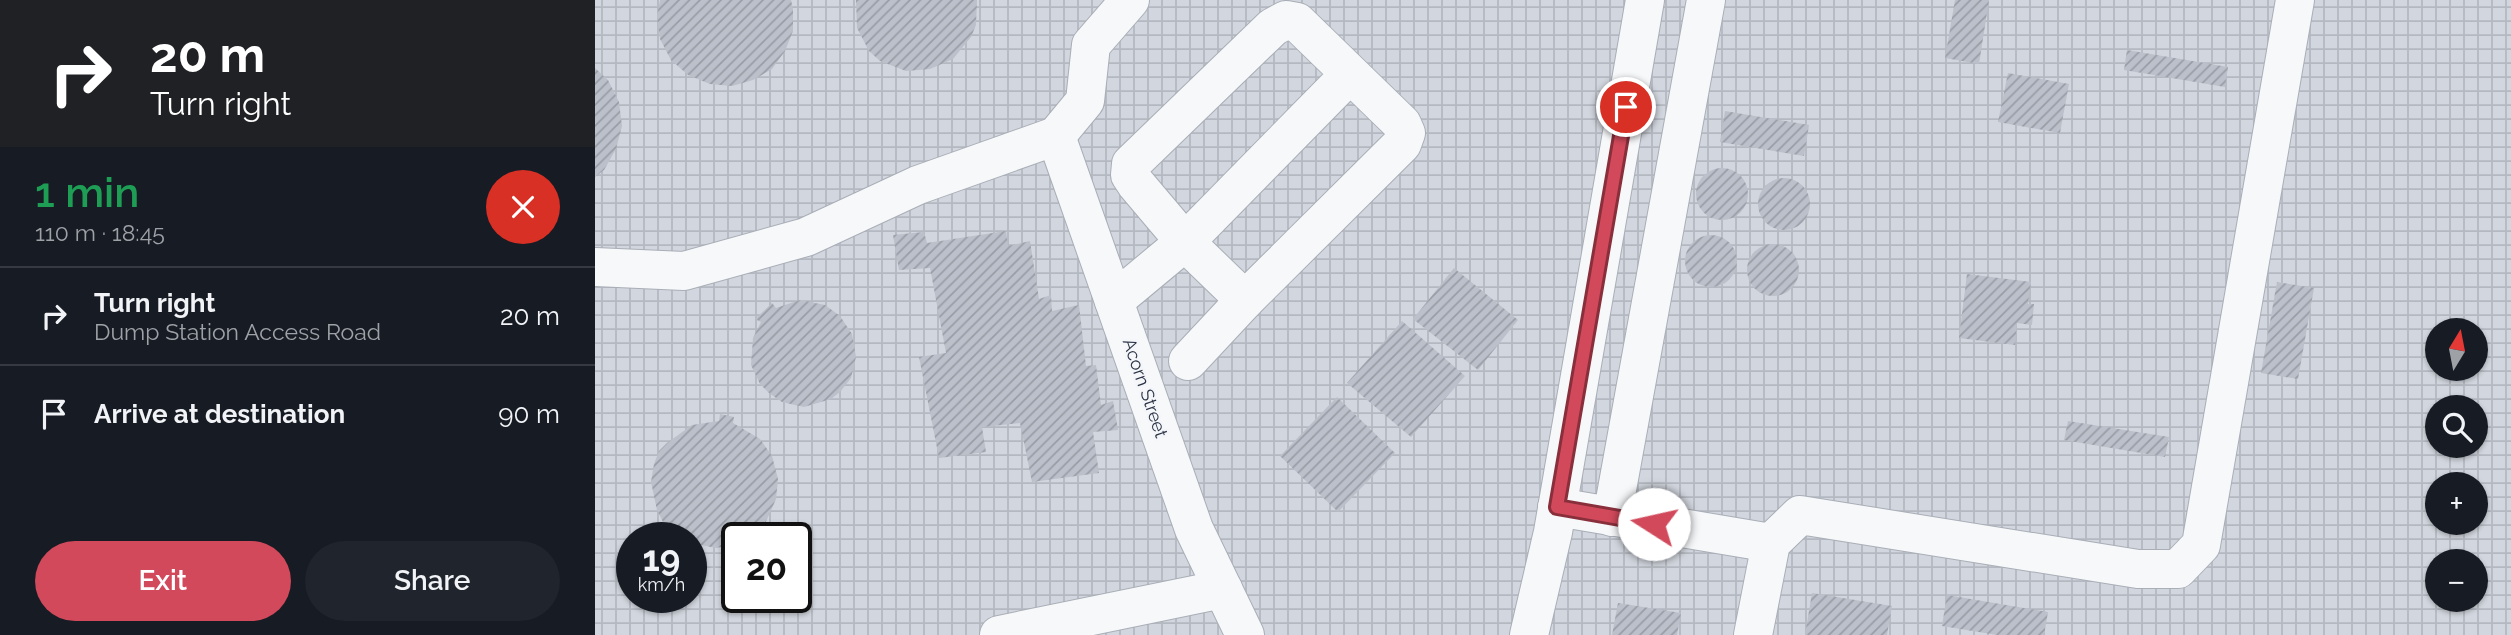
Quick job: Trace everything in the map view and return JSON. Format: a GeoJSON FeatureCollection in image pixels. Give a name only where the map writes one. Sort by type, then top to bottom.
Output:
{"type":"FeatureCollection","features":[{"type":"Feature","properties":{"kind":"street"},"geometry":{"type":"LineString","coordinates":[[1529,635],[1557,507],[1645,0]]}},
{"type":"Feature","properties":{"kind":"street"},"geometry":{"type":"LineString","coordinates":[[1612,517],[1706,0]]}},
{"type":"Feature","properties":{"kind":"street"},"geometry":{"type":"LineString","coordinates":[[1753,635],[1771,544],[1800,515],[2138,569],[2178,569],[2201,545],[2295,0]]}},
{"type":"Feature","properties":{"kind":"street"},"geometry":{"type":"LineString","coordinates":[[595,267],[684,271],[806,237],[918,185],[1056,136],[1084,101],[1091,45],[1115,8]]}},
{"type":"Feature","properties":{"kind":"street"},"geometry":{"type":"LineString","coordinates":[[1188,360],[1402,144],[1406,133],[1402,124],[1297,22],[1286,20],[1273,26],[1131,164],[1130,175],[1136,184],[1185,242],[1245,300]]}},
{"type":"Feature","properties":{"kind":"street"},"geometry":{"type":"LineString","coordinates":[[1114,301],[1185,242],[1350,74]]}},
{"type":"Feature","properties":{"kind":"street","name":"Acorn Street"},"geometry":{"type":"LineString","coordinates":[[1056,136],[1194,529],[1245,635]]}},
{"type":"Feature","properties":{"kind":"street"},"geometry":{"type":"LineString","coordinates":[[1557,507],[1771,544]]}},
{"type":"Feature","properties":{"kind":"street"},"geometry":{"type":"LineString","coordinates":[[999,635],[1223,589]]}},
{"type":"Feature","properties":{"kind":"street"},"geometry":{"type":"LineString","coordinates":[[1131,635],[1135,620],[1157,604]]}},
{"type":"Feature","properties":{"kind":"shaded area"},"geometry":{"type":"Polygon","coordinates":[[[595,0],[2511,0],[2511,635],[595,635],[595,0]]]}},
{"type":"Feature","properties":{"kind":"building"},"geometry":{"type":"Polygon","coordinates":[[[660,0],[791,0],[793,31],[785,51],[772,69],[753,80],[732,86],[710,84],[688,75],[671,60],[660,39],[657,16],[660,0]]]}},
{"type":"Feature","properties":{"kind":"building"},"geometry":{"type":"Polygon","coordinates":[[[856,0],[977,0],[976,25],[971,37],[953,59],[930,69],[906,71],[880,61],[869,51],[857,28],[856,0]]]}},
{"type":"Feature","properties":{"kind":"building"},"geometry":{"type":"Polygon","coordinates":[[[1955,0],[1989,0],[1979,64],[1945,58],[1955,0]]]}},
{"type":"Feature","properties":{"kind":"building"},"geometry":{"type":"Polygon","coordinates":[[[2127,50],[2228,67],[2225,87],[2124,70],[2127,50]]]}},
{"type":"Feature","properties":{"kind":"building"},"geometry":{"type":"Polygon","coordinates":[[[595,68],[608,80],[619,102],[622,126],[616,149],[604,170],[595,177],[595,68]]]}},
{"type":"Feature","properties":{"kind":"building"},"geometry":{"type":"Polygon","coordinates":[[[2008,73],[2069,84],[2060,133],[1998,122],[2008,73]]]}},
{"type":"Feature","properties":{"kind":"building"},"geometry":{"type":"Polygon","coordinates":[[[1725,111],[1809,125],[1804,156],[1720,142],[1725,111]]]}},
{"type":"Feature","properties":{"kind":"building"},"geometry":{"type":"Polygon","coordinates":[[[1722,168],[1741,175],[1748,194],[1741,213],[1722,220],[1703,213],[1696,194],[1703,175],[1722,168]]]}},
{"type":"Feature","properties":{"kind":"building"},"geometry":{"type":"Polygon","coordinates":[[[1784,178],[1803,185],[1810,204],[1803,223],[1784,230],[1765,223],[1758,204],[1765,185],[1784,178]]]}},
{"type":"Feature","properties":{"kind":"building"},"geometry":{"type":"Polygon","coordinates":[[[1006,231],[1008,246],[1030,241],[1039,299],[1051,295],[1052,311],[1079,305],[1086,366],[1096,365],[1101,405],[1113,401],[1118,430],[1093,432],[1099,473],[1032,482],[1020,423],[982,427],[986,452],[939,458],[919,357],[946,353],[930,268],[899,270],[893,235],[924,232],[927,243],[1006,231]]]}},
{"type":"Feature","properties":{"kind":"building"},"geometry":{"type":"Polygon","coordinates":[[[1711,235],[1730,242],[1737,261],[1730,280],[1711,287],[1692,280],[1685,261],[1692,242],[1711,235]]]}},
{"type":"Feature","properties":{"kind":"building"},"geometry":{"type":"Polygon","coordinates":[[[1773,244],[1792,251],[1799,270],[1792,289],[1773,296],[1754,289],[1747,270],[1754,251],[1773,244]]]}},
{"type":"Feature","properties":{"kind":"building"},"geometry":{"type":"Polygon","coordinates":[[[1454,268],[1518,320],[1478,370],[1413,319],[1454,268]]]}},
{"type":"Feature","properties":{"kind":"building"},"geometry":{"type":"Polygon","coordinates":[[[1967,274],[2031,282],[2028,304],[2034,304],[2032,325],[2017,323],[2015,345],[1959,338],[1967,274]]]}},
{"type":"Feature","properties":{"kind":"building"},"geometry":{"type":"Polygon","coordinates":[[[2277,282],[2314,288],[2298,379],[2261,373],[2277,282]]]}},
{"type":"Feature","properties":{"kind":"building"},"geometry":{"type":"Polygon","coordinates":[[[800,300],[825,305],[840,316],[852,334],[856,357],[851,378],[840,392],[831,399],[804,407],[782,402],[769,393],[760,384],[751,365],[753,338],[761,322],[755,319],[772,303],[776,308],[800,300]]]}},
{"type":"Feature","properties":{"kind":"building"},"geometry":{"type":"Polygon","coordinates":[[[1402,321],[1465,376],[1411,437],[1347,383],[1402,321]]]}},
{"type":"Feature","properties":{"kind":"building"},"geometry":{"type":"Polygon","coordinates":[[[1337,397],[1395,453],[1338,512],[1280,456],[1337,397]]]}},
{"type":"Feature","properties":{"kind":"building"},"geometry":{"type":"Polygon","coordinates":[[[720,414],[734,417],[733,423],[760,439],[772,456],[778,479],[776,499],[766,522],[721,522],[721,547],[716,548],[707,546],[707,522],[663,522],[657,510],[651,482],[659,451],[667,443],[692,425],[719,421],[720,414]]]}},
{"type":"Feature","properties":{"kind":"building"},"geometry":{"type":"Polygon","coordinates":[[[2068,421],[2169,437],[2165,457],[2064,440],[2068,421]]]}},
{"type":"Feature","properties":{"kind":"building"},"geometry":{"type":"Polygon","coordinates":[[[1812,593],[1892,606],[1887,635],[1805,635],[1812,593]]]}},
{"type":"Feature","properties":{"kind":"building"},"geometry":{"type":"Polygon","coordinates":[[[1947,595],[2048,612],[2044,635],[1997,635],[1942,626],[1947,595]]]}},
{"type":"Feature","properties":{"kind":"building"},"geometry":{"type":"Polygon","coordinates":[[[1618,603],[1681,613],[1677,635],[1612,635],[1618,603]]]}},
{"type":"Feature","properties":{"kind":"route"},"geometry":{"type":"LineString","coordinates":[[1626,107],[1557,507],[1654,524]]}}]}
